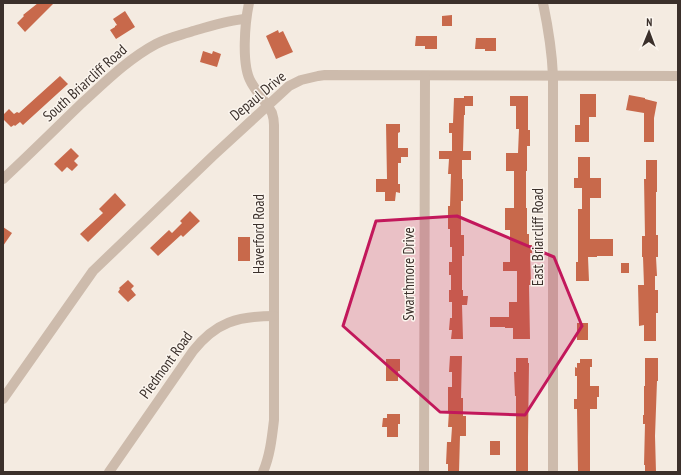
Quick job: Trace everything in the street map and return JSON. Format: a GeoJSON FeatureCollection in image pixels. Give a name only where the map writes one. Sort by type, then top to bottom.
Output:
{"type":"FeatureCollection","features":[{"type":"Feature","properties":{"kind":"street","name":"Haverford Road"},"geometry":{"type":"LineString","coordinates":[[249,3],[246,19],[247,72],[250,81],[272,114],[274,125],[274,420],[272,438],[263,472]]}},
{"type":"Feature","properties":{"kind":"street","name":"East Briarcliff Road"},"geometry":{"type":"LineString","coordinates":[[543,3],[549,34],[553,76],[553,472]]}},
{"type":"Feature","properties":{"kind":"street","name":"South Briarcliff Road"},"geometry":{"type":"LineString","coordinates":[[3,179],[108,79],[126,63],[156,43],[215,24],[246,19]]}},
{"type":"Feature","properties":{"kind":"street","name":"Depaul Drive"},"geometry":{"type":"LineString","coordinates":[[3,399],[93,271],[267,105],[289,86],[301,80],[325,75],[678,76]]}},
{"type":"Feature","properties":{"kind":"street","name":"Swarthmore Drive"},"geometry":{"type":"LineString","coordinates":[[424,472],[425,76]]}},
{"type":"Feature","properties":{"kind":"street","name":"Piedmont Road"},"geometry":{"type":"LineString","coordinates":[[109,472],[193,351],[203,339],[223,325],[235,320],[258,316],[274,316]]}},
{"type":"Feature","properties":{"kind":"highlighted area"},"geometry":{"type":"Polygon","coordinates":[[[457,216],[554,257],[582,326],[525,415],[440,412],[343,326],[376,221],[457,216]]]}},
{"type":"Feature","properties":{"kind":"building"},"geometry":{"type":"Polygon","coordinates":[[[38,3],[54,3],[25,32],[17,23],[24,16],[23,15],[38,3]]]}},
{"type":"Feature","properties":{"kind":"building"},"geometry":{"type":"Polygon","coordinates":[[[125,11],[135,27],[116,39],[110,30],[117,25],[113,19],[125,11]]]}},
{"type":"Feature","properties":{"kind":"building"},"geometry":{"type":"Polygon","coordinates":[[[452,15],[452,26],[442,26],[442,16],[452,15]]]}},
{"type":"Feature","properties":{"kind":"building"},"geometry":{"type":"Polygon","coordinates":[[[278,30],[279,33],[283,31],[293,52],[276,59],[266,36],[278,30]]]}},
{"type":"Feature","properties":{"kind":"building"},"geometry":{"type":"Polygon","coordinates":[[[416,36],[437,36],[437,49],[425,49],[425,46],[415,46],[416,36]]]}},
{"type":"Feature","properties":{"kind":"building"},"geometry":{"type":"Polygon","coordinates":[[[476,38],[496,38],[496,51],[475,49],[476,38]]]}},
{"type":"Feature","properties":{"kind":"building"},"geometry":{"type":"Polygon","coordinates":[[[203,51],[212,54],[213,51],[221,54],[217,67],[200,62],[203,51]]]}},
{"type":"Feature","properties":{"kind":"building"},"geometry":{"type":"Polygon","coordinates":[[[60,76],[68,84],[23,125],[20,122],[11,127],[3,119],[3,115],[9,109],[14,114],[17,112],[19,113],[60,76]]]}},
{"type":"Feature","properties":{"kind":"building"},"geometry":{"type":"Polygon","coordinates":[[[580,94],[596,94],[596,117],[589,117],[589,142],[575,142],[575,125],[580,125],[580,94]]]}},
{"type":"Feature","properties":{"kind":"building"},"geometry":{"type":"Polygon","coordinates":[[[629,95],[657,102],[654,118],[654,142],[644,142],[644,113],[626,110],[629,95]]]}},
{"type":"Feature","properties":{"kind":"building"},"geometry":{"type":"Polygon","coordinates":[[[464,96],[473,96],[473,106],[465,106],[464,115],[463,151],[471,151],[471,160],[462,160],[463,201],[461,201],[461,235],[464,235],[464,256],[462,256],[462,290],[463,296],[468,296],[467,305],[462,305],[463,339],[451,339],[452,330],[449,330],[450,318],[452,318],[452,302],[449,302],[451,275],[449,275],[449,262],[452,262],[452,247],[450,247],[450,229],[448,229],[448,206],[450,206],[451,174],[448,174],[449,159],[439,159],[439,151],[452,151],[452,133],[449,133],[449,123],[453,123],[454,98],[464,98],[464,96]]]}},
{"type":"Feature","properties":{"kind":"building"},"geometry":{"type":"Polygon","coordinates":[[[510,96],[528,96],[528,130],[530,130],[530,146],[527,146],[526,208],[527,234],[529,234],[529,245],[532,245],[532,253],[530,253],[531,285],[529,285],[530,339],[513,339],[513,328],[490,327],[490,317],[509,317],[509,302],[517,302],[517,271],[503,271],[503,262],[510,262],[510,230],[505,230],[505,208],[514,208],[514,171],[506,171],[506,153],[518,153],[519,129],[516,129],[516,106],[510,106],[510,96]]]}},
{"type":"Feature","properties":{"kind":"building"},"geometry":{"type":"Polygon","coordinates":[[[386,124],[400,124],[400,132],[398,133],[398,148],[408,148],[408,157],[401,157],[401,163],[398,163],[398,184],[400,184],[400,193],[396,192],[395,201],[385,201],[385,192],[376,192],[376,179],[387,179],[386,124]]]}},
{"type":"Feature","properties":{"kind":"building"},"geometry":{"type":"Polygon","coordinates":[[[71,148],[79,156],[74,161],[78,165],[72,171],[67,167],[62,172],[54,164],[71,148]]]}},
{"type":"Feature","properties":{"kind":"building"},"geometry":{"type":"Polygon","coordinates":[[[578,157],[590,157],[590,178],[601,178],[601,198],[590,198],[590,239],[613,239],[613,256],[588,257],[589,281],[576,281],[576,262],[578,262],[578,209],[582,209],[582,188],[574,188],[574,178],[578,178],[578,157]]]}},
{"type":"Feature","properties":{"kind":"building"},"geometry":{"type":"Polygon","coordinates":[[[646,160],[657,160],[656,235],[658,235],[658,257],[656,257],[657,276],[655,276],[655,290],[658,290],[658,313],[656,313],[656,341],[644,341],[644,325],[639,326],[638,285],[644,285],[642,236],[645,236],[644,179],[646,179],[646,160]]]}},
{"type":"Feature","properties":{"kind":"building"},"geometry":{"type":"Polygon","coordinates":[[[115,193],[126,205],[88,242],[80,234],[103,213],[99,209],[115,193]]]}},
{"type":"Feature","properties":{"kind":"building"},"geometry":{"type":"Polygon","coordinates":[[[190,211],[200,221],[183,237],[181,235],[158,256],[150,248],[169,230],[172,233],[182,223],[180,221],[190,211]]]}},
{"type":"Feature","properties":{"kind":"building"},"geometry":{"type":"Polygon","coordinates":[[[3,227],[12,233],[3,246],[3,227]]]}},
{"type":"Feature","properties":{"kind":"building"},"geometry":{"type":"Polygon","coordinates":[[[238,237],[250,237],[250,261],[238,261],[238,237]]]}},
{"type":"Feature","properties":{"kind":"building"},"geometry":{"type":"Polygon","coordinates":[[[621,263],[629,263],[629,273],[621,273],[621,263]]]}},
{"type":"Feature","properties":{"kind":"building"},"geometry":{"type":"Polygon","coordinates":[[[128,280],[134,286],[131,289],[136,295],[128,302],[118,292],[120,289],[119,288],[128,280]]]}},
{"type":"Feature","properties":{"kind":"building"},"geometry":{"type":"Polygon","coordinates":[[[577,323],[588,323],[588,340],[577,340],[577,323]]]}},
{"type":"Feature","properties":{"kind":"building"},"geometry":{"type":"Polygon","coordinates":[[[450,356],[462,356],[461,398],[463,398],[463,416],[466,416],[466,436],[460,436],[459,472],[448,472],[448,464],[446,464],[447,442],[451,442],[452,427],[448,427],[448,387],[452,387],[452,372],[449,372],[450,356]]]}},
{"type":"Feature","properties":{"kind":"building"},"geometry":{"type":"Polygon","coordinates":[[[516,358],[528,358],[529,363],[528,472],[516,472],[516,396],[514,372],[516,372],[516,358]]]}},
{"type":"Feature","properties":{"kind":"building"},"geometry":{"type":"Polygon","coordinates":[[[645,358],[658,358],[655,436],[656,472],[645,472],[644,465],[645,424],[643,424],[643,415],[645,358]]]}},
{"type":"Feature","properties":{"kind":"building"},"geometry":{"type":"Polygon","coordinates":[[[386,359],[400,359],[398,381],[386,381],[386,359]]]}},
{"type":"Feature","properties":{"kind":"building"},"geometry":{"type":"Polygon","coordinates":[[[580,359],[592,359],[592,367],[590,367],[590,386],[599,386],[597,409],[590,409],[590,472],[578,472],[577,409],[574,409],[574,399],[577,399],[577,376],[575,376],[575,367],[577,368],[577,363],[580,363],[580,359]]]}},
{"type":"Feature","properties":{"kind":"building"},"geometry":{"type":"Polygon","coordinates":[[[387,414],[400,414],[398,437],[387,437],[387,427],[382,427],[383,418],[387,418],[387,414]]]}},
{"type":"Feature","properties":{"kind":"building"},"geometry":{"type":"Polygon","coordinates":[[[490,441],[500,441],[500,455],[490,455],[490,441]]]}}]}
